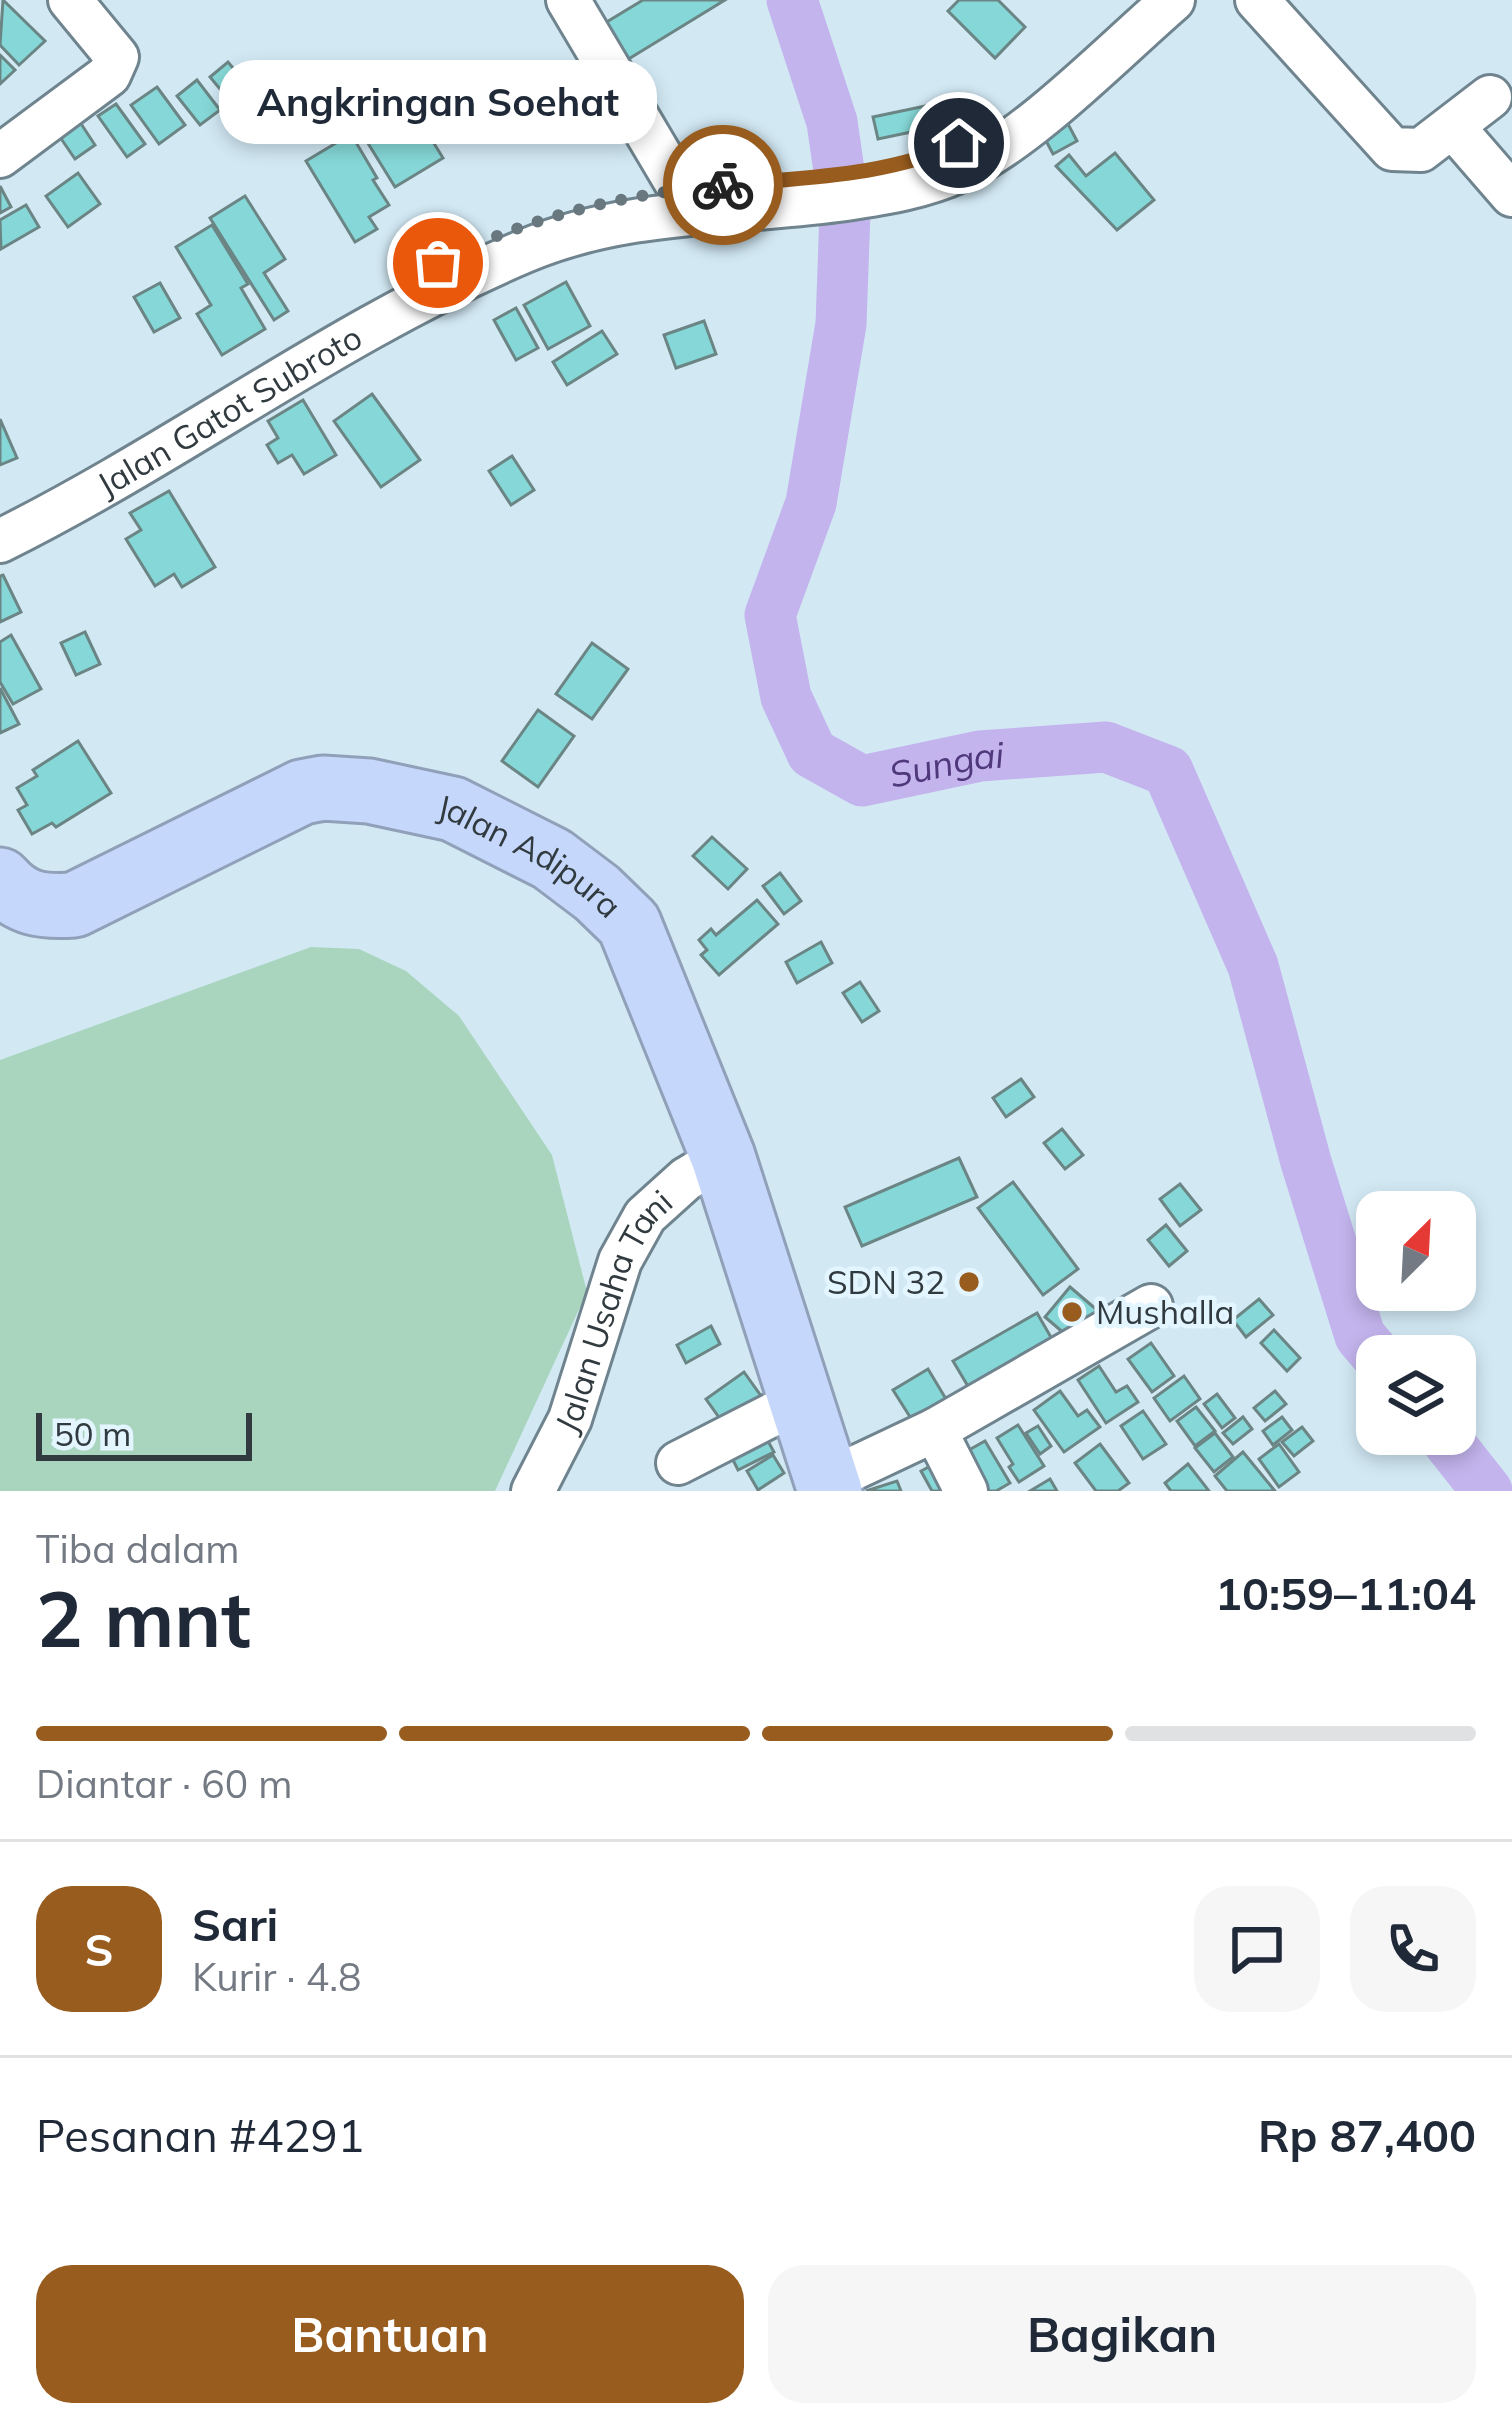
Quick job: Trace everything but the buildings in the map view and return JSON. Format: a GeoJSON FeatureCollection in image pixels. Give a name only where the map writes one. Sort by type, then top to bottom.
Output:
{"type":"FeatureCollection","features":[{"type":"Feature","properties":{"kind":"highway","name":"Jalan Adipura"},"geometry":{"type":"LineString","coordinates":[[0,880],[14,897],[45,907],[74,905],[302,791],[323,788],[369,790],[453,809],[552,860],[597,892],[628,925],[723,1156],[829,1486]]}},
{"type":"Feature","properties":{"kind":"street"},"geometry":{"type":"LineString","coordinates":[[0,156],[110,75],[114,67],[118,57],[70,0]]}},
{"type":"Feature","properties":{"kind":"street"},"geometry":{"type":"LineString","coordinates":[[568,0],[680,189]]}},
{"type":"Feature","properties":{"kind":"street","name":"Jalan Gatot Subroto"},"geometry":{"type":"LineString","coordinates":[[896,179],[986,128],[1144,0]]}},
{"type":"Feature","properties":{"kind":"street","name":"Jalan Gatot Subroto"},"geometry":{"type":"LineString","coordinates":[[0,513],[327,342],[579,232],[772,195],[962,170],[1010,139],[1173,0]]}},
{"type":"Feature","properties":{"kind":"street"},"geometry":{"type":"LineString","coordinates":[[1256,0],[1392,148],[1421,150],[1490,97]]}},
{"type":"Feature","properties":{"kind":"street"},"geometry":{"type":"LineString","coordinates":[[1453,127],[1512,195]]}},
{"type":"Feature","properties":{"kind":"street","name":"Jalan Gatot Subroto"},"geometry":{"type":"LineString","coordinates":[[0,542],[327,342],[438,263],[489,236],[557,212],[680,189],[772,195]]}},
{"type":"Feature","properties":{"kind":"street","name":"Jalan Usaha Tani"},"geometry":{"type":"LineString","coordinates":[[533,1491],[570,1419],[620,1261],[645,1216],[686,1179],[723,1156]]}},
{"type":"Feature","properties":{"kind":"street"},"geometry":{"type":"LineString","coordinates":[[829,1486],[1151,1306]]}},
{"type":"Feature","properties":{"kind":"street"},"geometry":{"type":"LineString","coordinates":[[678,1463],[803,1400]]}},
{"type":"Feature","properties":{"kind":"street"},"geometry":{"type":"LineString","coordinates":[[935,1430],[966,1491]]}},
{"type":"Feature","properties":{"kind":"green space"},"geometry":{"type":"Polygon","coordinates":[[[311,947],[359,949],[406,971],[459,1016],[552,1155],[587,1292],[495,1491],[0,1491],[0,1060],[311,947]]]}},
{"type":"Feature","properties":{"kind":"waterway","name":"Sungai"},"geometry":{"type":"LineString","coordinates":[[792,0],[832,122],[845,212],[841,324],[811,503],[770,615],[786,697],[812,753],[862,781],[980,756],[1106,747],[1168,771],[1253,966],[1360,1335]]}},
{"type":"Feature","properties":{"kind":"waterway","name":"Sungai"},"geometry":{"type":"LineString","coordinates":[[1459,1455],[1487,1491]]}},
{"type":"Feature","properties":{"kind":"way so far"},"geometry":{"type":"LineString","coordinates":[[438,263],[489,236],[557,212],[636,195],[723,185]]}},
{"type":"Feature","properties":{"kind":"place","name":"Angkringan Soehat"},"geometry":{"type":"Point","coordinates":[438,263]}},
{"type":"Feature","properties":{"kind":"place","name":"SDN 32"},"geometry":{"type":"Point","coordinates":[969,1282]}},
{"type":"Feature","properties":{"kind":"place","name":"Mushalla"},"geometry":{"type":"Point","coordinates":[1072,1312]}},
{"type":"Feature","properties":{"kind":"route"},"geometry":{"type":"LineString","coordinates":[[723,185],[916,162],[959,143]]}}]}
